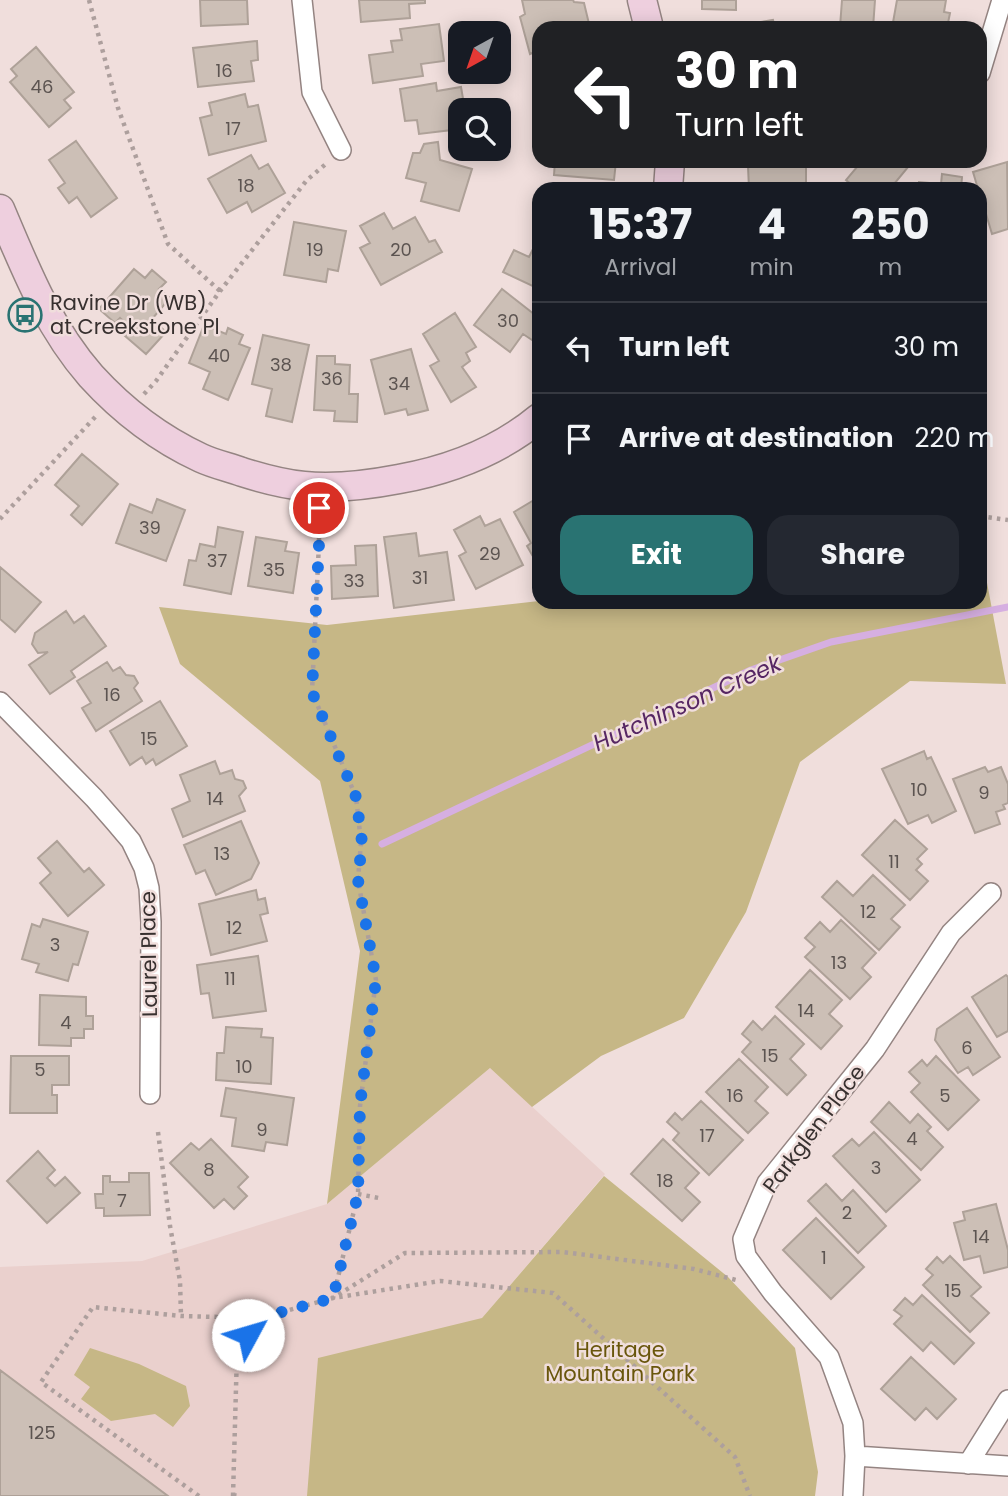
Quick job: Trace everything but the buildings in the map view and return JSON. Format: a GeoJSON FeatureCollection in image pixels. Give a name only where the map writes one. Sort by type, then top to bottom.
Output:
{"type":"FeatureCollection","features":[{"type":"Feature","properties":{"kind":"street"},"geometry":{"type":"LineString","coordinates":[[302,0],[313,92],[341,150]]}},
{"type":"Feature","properties":{"kind":"street"},"geometry":{"type":"LineString","coordinates":[[642,0],[647,21]]}},
{"type":"Feature","properties":{"kind":"street"},"geometry":{"type":"LineString","coordinates":[[987,50],[1002,0]]}},
{"type":"Feature","properties":{"kind":"street"},"geometry":{"type":"LineString","coordinates":[[0,209],[40,300],[66,343],[90,375],[147,426],[173,444],[204,459],[258,477],[302,486],[333,487],[384,482],[443,469],[478,456],[510,439],[532,423]]}},
{"type":"Feature","properties":{"kind":"street","name":"Laurel Place"},"geometry":{"type":"LineString","coordinates":[[0,702],[108,814],[131,841],[144,868],[149,888],[150,922],[150,1094]]}},
{"type":"Feature","properties":{"kind":"street","name":"Parkglen Place"},"geometry":{"type":"LineString","coordinates":[[853,1496],[853,1423],[828,1357],[772,1293],[746,1256],[744,1239],[767,1183],[875,1049],[951,933],[991,893]]}},
{"type":"Feature","properties":{"kind":"street"},"geometry":{"type":"LineString","coordinates":[[968,1464],[1008,1400]]}},
{"type":"Feature","properties":{"kind":"street"},"geometry":{"type":"LineString","coordinates":[[855,1456],[1008,1466]]}},
{"type":"Feature","properties":{"kind":"path"},"geometry":{"type":"LineString","coordinates":[[89,0],[118,108],[168,244],[220,291]]}},
{"type":"Feature","properties":{"kind":"path"},"geometry":{"type":"LineString","coordinates":[[145,394],[220,291],[307,180],[341,150]]}},
{"type":"Feature","properties":{"kind":"path"},"geometry":{"type":"LineString","coordinates":[[0,519],[98,415]]}},
{"type":"Feature","properties":{"kind":"path"},"geometry":{"type":"LineString","coordinates":[[319,508],[312,692],[356,797],[362,842],[358,880],[376,980],[360,1105],[358,1194],[333,1298]]}},
{"type":"Feature","properties":{"kind":"path"},"geometry":{"type":"LineString","coordinates":[[987,517],[1008,520]]}},
{"type":"Feature","properties":{"kind":"path"},"geometry":{"type":"LineString","coordinates":[[158,1132],[180,1281],[181,1316]]}},
{"type":"Feature","properties":{"kind":"path"},"geometry":{"type":"LineString","coordinates":[[358,1194],[379,1198]]}},
{"type":"Feature","properties":{"kind":"path"},"geometry":{"type":"LineString","coordinates":[[333,1298],[405,1253],[563,1252],[694,1269],[737,1280]]}},
{"type":"Feature","properties":{"kind":"path"},"geometry":{"type":"LineString","coordinates":[[199,1496],[40,1382],[93,1307],[181,1316],[260,1318],[333,1298],[440,1281],[553,1293],[735,1457],[750,1496]]}},
{"type":"Feature","properties":{"kind":"path"},"geometry":{"type":"LineString","coordinates":[[241,1496],[233,1496],[237,1352],[260,1318]]}},
{"type":"Feature","properties":{"kind":"shaded area"},"geometry":{"type":"Polygon","coordinates":[[[490,1068],[605,1174],[330,1496],[0,1496],[0,1267],[142,1261],[327,1204],[490,1068]]]}},
{"type":"Feature","properties":{"kind":"green space"},"geometry":{"type":"Polygon","coordinates":[[[987,583],[1006,684],[910,681],[800,762],[746,912],[684,1018],[601,1056],[532,1107],[490,1068],[327,1204],[360,951],[320,781],[180,664],[159,607],[327,625],[532,602],[532,609],[987,609],[987,583]]]}},
{"type":"Feature","properties":{"kind":"green space","name":"Heritage Mountain Park"},"geometry":{"type":"Polygon","coordinates":[[[604,1176],[728,1277],[795,1348],[818,1472],[815,1496],[307,1496],[318,1358],[482,1318],[604,1176]]]}},
{"type":"Feature","properties":{"kind":"green space"},"geometry":{"type":"Polygon","coordinates":[[[90,1348],[139,1364],[186,1386],[190,1406],[173,1427],[155,1414],[111,1421],[81,1399],[90,1387],[74,1375],[90,1348]]]}},
{"type":"Feature","properties":{"kind":"waterway","name":"Hutchinson Creek"},"geometry":{"type":"LineString","coordinates":[[382,844],[751,670],[831,642],[1008,607]]}},
{"type":"Feature","properties":{"kind":"place","name":"Ravine Dr (WB) at Creekstone Pl"},"geometry":{"type":"Point","coordinates":[25,315]}},
{"type":"Feature","properties":{"kind":"route"},"geometry":{"type":"LineString","coordinates":[[248,1335],[260,1318],[333,1298],[358,1194],[360,1105],[376,980],[358,880],[362,842],[356,797],[312,692],[319,508]]}}]}
